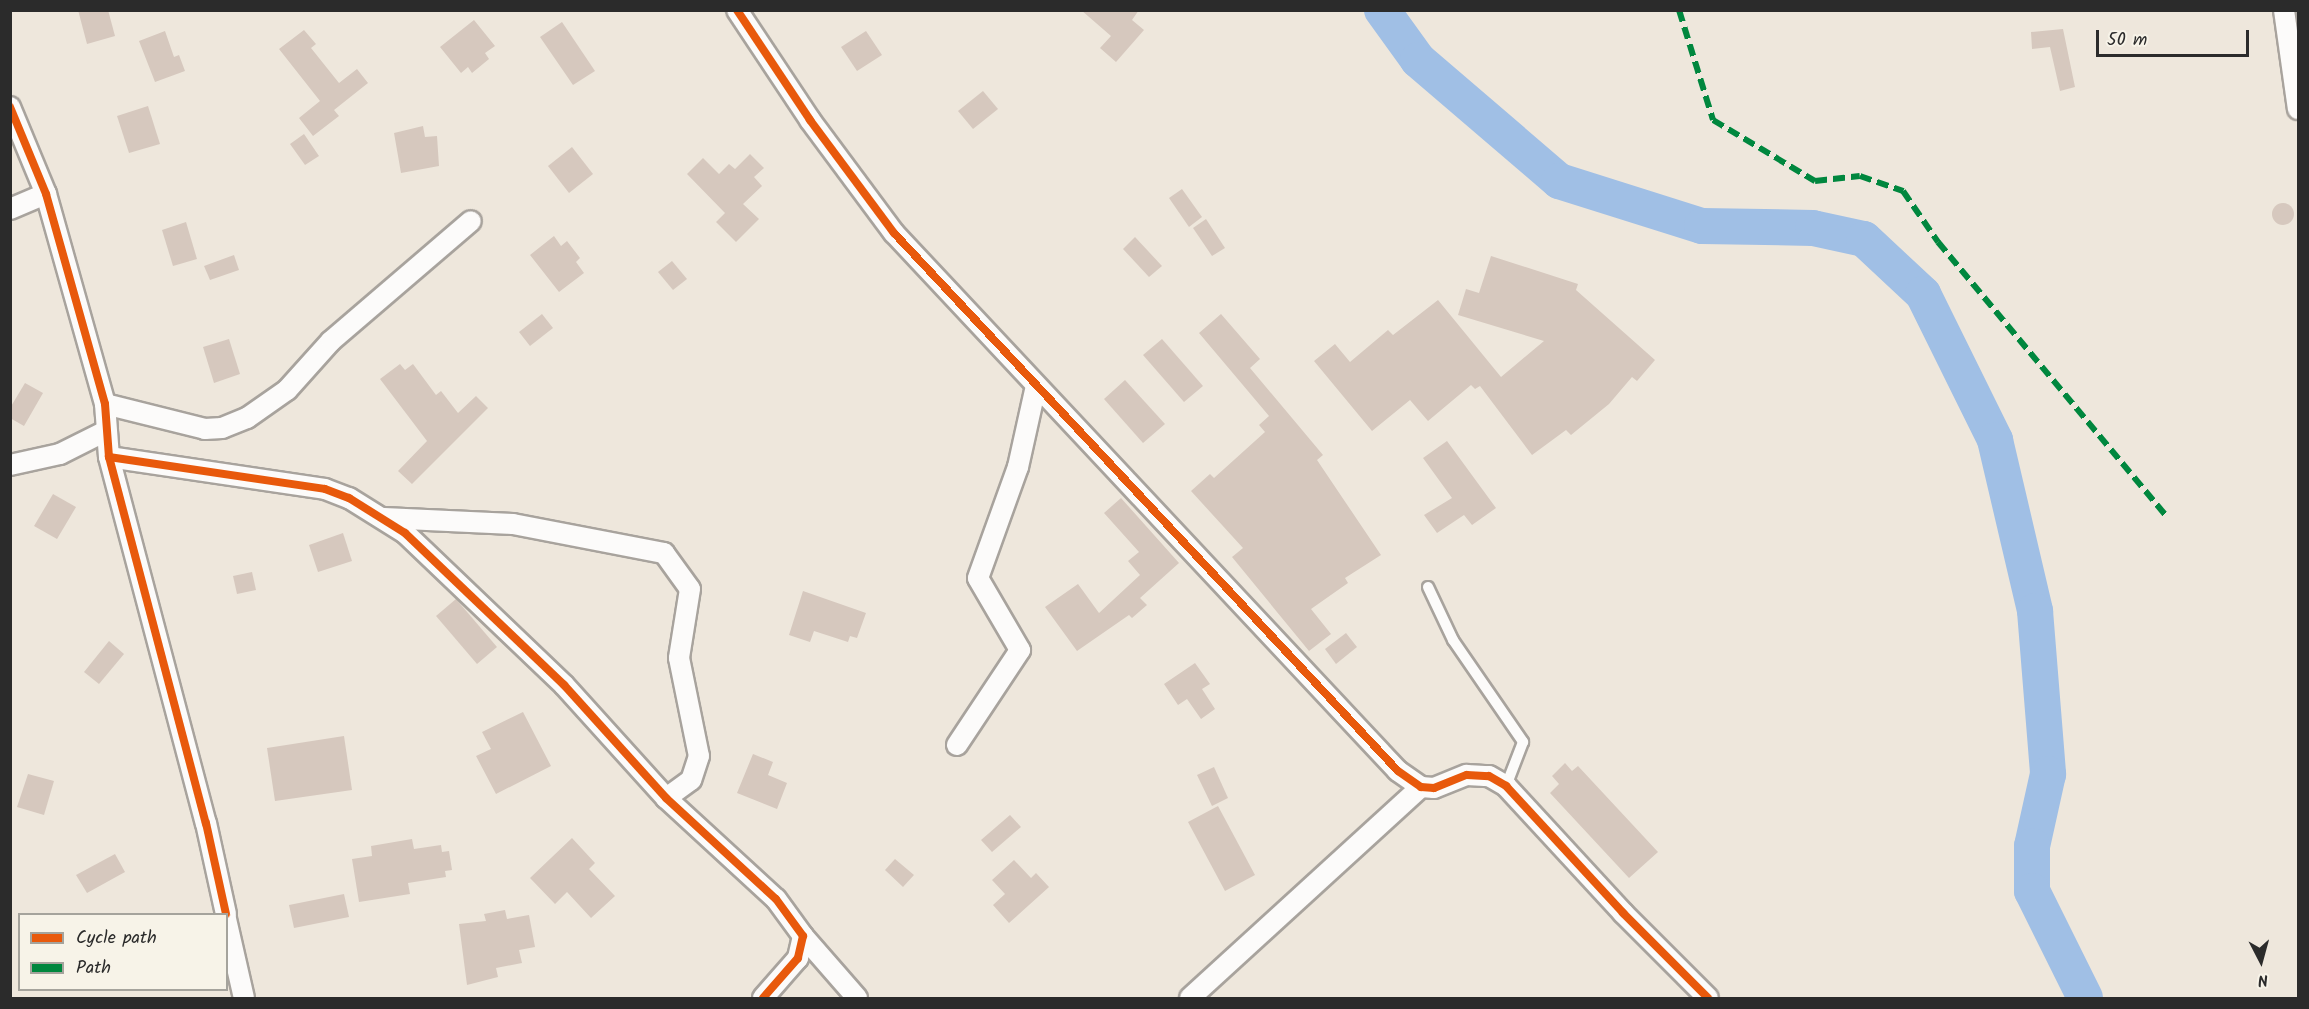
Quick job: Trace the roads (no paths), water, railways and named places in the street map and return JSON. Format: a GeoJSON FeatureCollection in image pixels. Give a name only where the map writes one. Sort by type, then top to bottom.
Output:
{"type":"FeatureCollection","features":[{"type":"Feature","properties":{"kind":"street"},"geometry":{"type":"LineString","coordinates":[[737,10],[873,207],[1036,386],[1257,617],[1398,771],[1421,787],[1434,788],[1467,775],[1489,776],[1506,786],[1623,914],[1708,999]]}},
{"type":"Feature","properties":{"kind":"street"},"geometry":{"type":"LineString","coordinates":[[2284,10],[2298,109]]}},
{"type":"Feature","properties":{"kind":"street"},"geometry":{"type":"LineString","coordinates":[[10,106],[46,194],[105,404],[109,457],[200,800],[225,913]]}},
{"type":"Feature","properties":{"kind":"street"},"geometry":{"type":"LineString","coordinates":[[10,209],[46,194]]}},
{"type":"Feature","properties":{"kind":"street"},"geometry":{"type":"LineString","coordinates":[[105,404],[205,429],[222,428],[247,418],[287,390],[331,341],[471,221]]}},
{"type":"Feature","properties":{"kind":"street"},"geometry":{"type":"LineString","coordinates":[[957,745],[1020,650],[978,578],[1018,467],[1036,386]]}},
{"type":"Feature","properties":{"kind":"street"},"geometry":{"type":"LineString","coordinates":[[10,465],[60,454],[106,431]]}},
{"type":"Feature","properties":{"kind":"street"},"geometry":{"type":"LineString","coordinates":[[109,457],[325,489],[349,498],[405,533],[485,606],[666,798],[776,899],[803,936],[856,999]]}},
{"type":"Feature","properties":{"kind":"street"},"geometry":{"type":"LineString","coordinates":[[379,518],[513,524],[664,554],[690,589],[679,658],[699,756],[691,780],[666,798]]}},
{"type":"Feature","properties":{"kind":"street"},"geometry":{"type":"LineString","coordinates":[[1190,999],[1421,787]]}},
{"type":"Feature","properties":{"kind":"street"},"geometry":{"type":"LineString","coordinates":[[228,926],[244,999]]}},
{"type":"Feature","properties":{"kind":"street"},"geometry":{"type":"LineString","coordinates":[[763,999],[798,958],[803,936]]}},
{"type":"Feature","properties":{"kind":"lane"},"geometry":{"type":"LineString","coordinates":[[1428,587],[1453,640],[1523,742],[1506,786]]}},
{"type":"Feature","properties":{"kind":"waterway"},"geometry":{"type":"LineString","coordinates":[[1382,10],[1418,60],[1559,181],[1702,226],[1813,228],[1864,239],[1923,294],[1995,440],[2035,611],[2048,774],[2032,846],[2032,891],[2085,998]]}}]}
